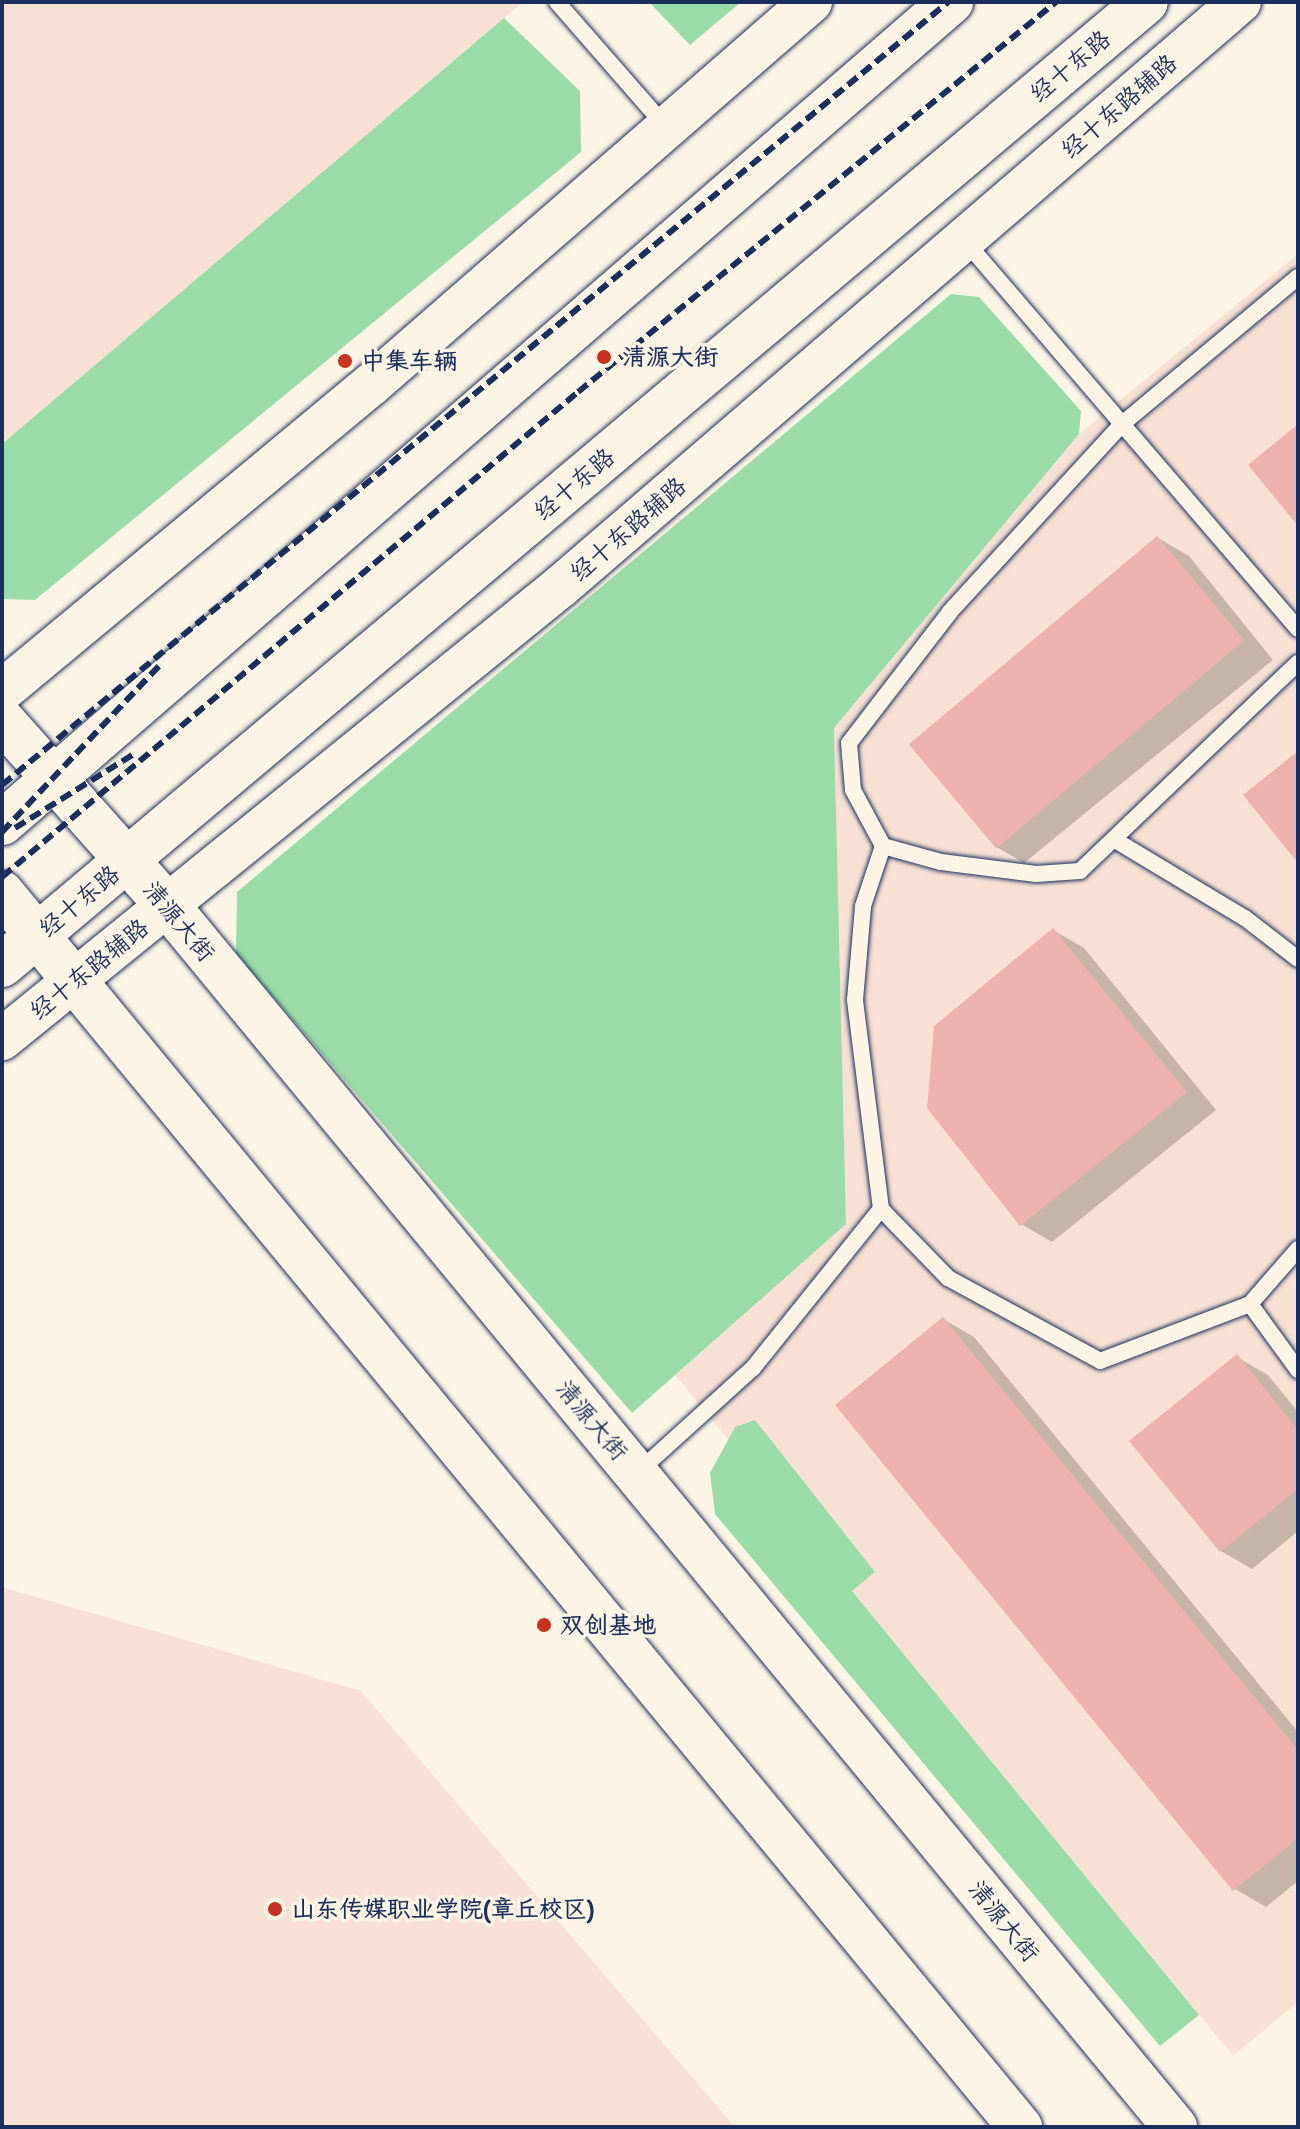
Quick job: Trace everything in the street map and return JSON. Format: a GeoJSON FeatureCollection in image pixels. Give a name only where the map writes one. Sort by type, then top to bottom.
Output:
{"type":"FeatureCollection","features":[{"type":"Feature","properties":{"kind":"main road"},"geometry":{"type":"LineString","coordinates":[[2,823],[58,779],[951,2]]}},
{"type":"Feature","properties":{"kind":"main road","name":"经十东路"},"geometry":{"type":"LineString","coordinates":[[2,965],[1146,2]]}},
{"type":"Feature","properties":{"kind":"main road","name":"清源大街"},"geometry":{"type":"LineString","coordinates":[[2,720],[58,779],[168,906],[1175,2127]]}},
{"type":"Feature","properties":{"kind":"main road"},"geometry":{"type":"LineString","coordinates":[[2,893],[1020,2127]]}},
{"type":"Feature","properties":{"kind":"street"},"geometry":{"type":"LineString","coordinates":[[2,691],[372,384],[811,2]]}},
{"type":"Feature","properties":{"kind":"street","name":"经十东路辅路"},"geometry":{"type":"LineString","coordinates":[[2,1039],[560,587],[1240,2]]}},
{"type":"Feature","properties":{"kind":"lane"},"geometry":{"type":"LineString","coordinates":[[557,2],[666,127]]}},
{"type":"Feature","properties":{"kind":"lane"},"geometry":{"type":"LineString","coordinates":[[964,240],[1298,629]]}},
{"type":"Feature","properties":{"kind":"lane"},"geometry":{"type":"LineString","coordinates":[[1298,277],[1122,424],[950,612],[849,743],[853,790],[883,846],[941,862],[1036,874],[1080,871],[1298,663]]}},
{"type":"Feature","properties":{"kind":"lane"},"geometry":{"type":"LineString","coordinates":[[1115,840],[1245,918],[1298,959]]}},
{"type":"Feature","properties":{"kind":"lane"},"geometry":{"type":"LineString","coordinates":[[883,846],[863,906],[855,1000],[881,1209],[948,1278],[1100,1361],[1250,1304],[1298,1249]]}},
{"type":"Feature","properties":{"kind":"lane"},"geometry":{"type":"LineString","coordinates":[[636,1474],[753,1368],[881,1209]]}},
{"type":"Feature","properties":{"kind":"lane"},"geometry":{"type":"LineString","coordinates":[[1250,1304],[1298,1370]]}},
{"type":"Feature","properties":{"kind":"shaded area"},"geometry":{"type":"Polygon","coordinates":[[[2,2],[523,2],[2,444],[2,2]]]}},
{"type":"Feature","properties":{"kind":"shaded area"},"geometry":{"type":"Polygon","coordinates":[[[1298,254],[1298,2002],[1233,2056],[675,1375],[846,1223],[834,728],[1079,434],[1298,254]]]}},
{"type":"Feature","properties":{"kind":"shaded area","name":"山东传媒职业学院(章丘校区)"},"geometry":{"type":"Polygon","coordinates":[[[2,1587],[361,1691],[735,2127],[2,2127],[2,1587]]]}},
{"type":"Feature","properties":{"kind":"green space"},"geometry":{"type":"Polygon","coordinates":[[[649,2],[741,2],[690,45],[649,2]]]}},
{"type":"Feature","properties":{"kind":"green space"},"geometry":{"type":"Polygon","coordinates":[[[504,18],[580,91],[581,152],[35,600],[2,599],[2,444],[504,18]]]}},
{"type":"Feature","properties":{"kind":"green space"},"geometry":{"type":"Polygon","coordinates":[[[951,294],[979,297],[1081,411],[1079,434],[834,728],[846,1224],[632,1413],[236,954],[237,892],[951,294]]]}},
{"type":"Feature","properties":{"kind":"green space"},"geometry":{"type":"Polygon","coordinates":[[[755,1420],[875,1572],[852,1591],[1199,2015],[1160,2046],[715,1514],[710,1473],[735,1427],[755,1420]]]}},
{"type":"Feature","properties":{"kind":"building"},"geometry":{"type":"Polygon","coordinates":[[[1298,424],[1298,526],[1248,465],[1298,424]]]}},
{"type":"Feature","properties":{"kind":"building"},"geometry":{"type":"Polygon","coordinates":[[[1157,536],[1244,640],[996,848],[909,744],[1157,536]]]}},
{"type":"Feature","properties":{"kind":"building"},"geometry":{"type":"Polygon","coordinates":[[[1298,751],[1298,863],[1243,795],[1298,751]]]}},
{"type":"Feature","properties":{"kind":"building"},"geometry":{"type":"Polygon","coordinates":[[[1053,928],[1187,1092],[1020,1226],[927,1108],[934,1026],[1053,928]]]}},
{"type":"Feature","properties":{"kind":"building"},"geometry":{"type":"Polygon","coordinates":[[[943,1317],[1298,1750],[1298,1838],[1233,1891],[835,1405],[943,1317]]]}},
{"type":"Feature","properties":{"kind":"building"},"geometry":{"type":"Polygon","coordinates":[[[1237,1354],[1298,1430],[1298,1489],[1220,1552],[1129,1441],[1237,1354]]]}},
{"type":"Feature","properties":{"kind":"railway"},"geometry":{"type":"LineString","coordinates":[[2,785],[948,2]]}},
{"type":"Feature","properties":{"kind":"railway"},"geometry":{"type":"LineString","coordinates":[[2,877],[578,392],[1056,2]]}},
{"type":"Feature","properties":{"kind":"railway"},"geometry":{"type":"LineString","coordinates":[[2,832],[161,664]]}},
{"type":"Feature","properties":{"kind":"railway"},"geometry":{"type":"LineString","coordinates":[[15,828],[134,754]]}},
{"type":"Feature","properties":{"kind":"place","name":"清源大街"},"geometry":{"type":"Point","coordinates":[604,357]}},
{"type":"Feature","properties":{"kind":"place","name":"中集车辆"},"geometry":{"type":"Point","coordinates":[345,361]}},
{"type":"Feature","properties":{"kind":"place","name":"双创基地"},"geometry":{"type":"Point","coordinates":[544,1625]}},
{"type":"Feature","properties":{"kind":"place","name":"山东传媒职业学院(章丘校区)"},"geometry":{"type":"Point","coordinates":[275,1909]}}]}
